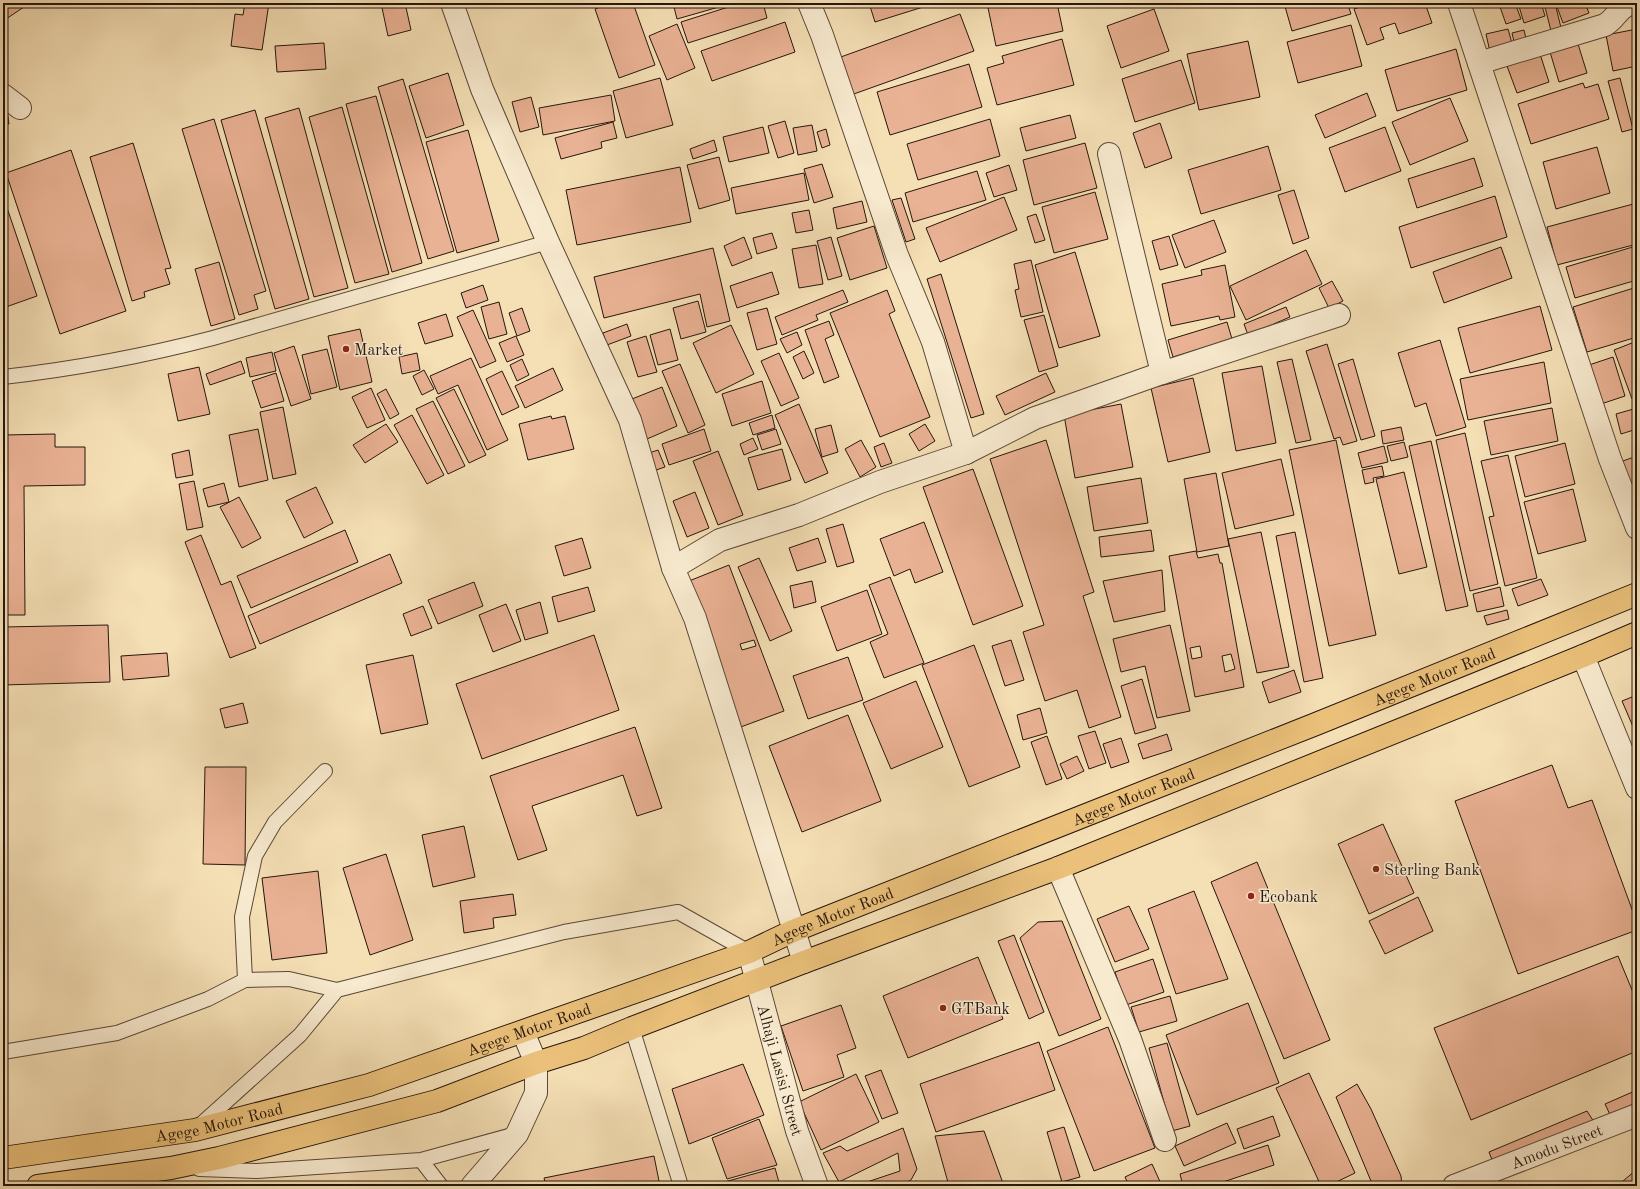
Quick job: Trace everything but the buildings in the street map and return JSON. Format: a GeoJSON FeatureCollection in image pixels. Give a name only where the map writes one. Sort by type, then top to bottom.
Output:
{"type":"FeatureCollection","features":[{"type":"Feature","properties":{"kind":"highway","name":"Agege Motor Road"},"geometry":{"type":"LineString","coordinates":[[3,1158],[195,1130],[369,1085],[523,1032],[749,952],[793,931],[1316,724],[1637,594]]}},
{"type":"Feature","properties":{"kind":"highway","name":"Agege Motor Road"},"geometry":{"type":"LineString","coordinates":[[38,1186],[147,1179],[171,1168],[219,1158],[437,1101],[536,1063],[584,1048],[804,962],[1058,868],[1637,633]]}},
{"type":"Feature","properties":{"kind":"street"},"geometry":{"type":"LineString","coordinates":[[452,3],[482,89],[548,242],[630,420],[672,568],[695,618],[804,962]]}},
{"type":"Feature","properties":{"kind":"street"},"geometry":{"type":"LineString","coordinates":[[809,3],[822,35],[897,255],[932,342],[966,453]]}},
{"type":"Feature","properties":{"kind":"street"},"geometry":{"type":"LineString","coordinates":[[1459,3],[1610,459],[1637,528]]}},
{"type":"Feature","properties":{"kind":"street"},"geometry":{"type":"LineString","coordinates":[[1478,63],[1605,25],[1620,9],[1632,3]]}},
{"type":"Feature","properties":{"kind":"street"},"geometry":{"type":"LineString","coordinates":[[1109,154],[1162,373]]}},
{"type":"Feature","properties":{"kind":"street"},"geometry":{"type":"LineString","coordinates":[[672,568],[720,540],[799,515],[880,482],[966,453],[1035,418],[1162,373],[1339,315]]}},
{"type":"Feature","properties":{"kind":"street"},"geometry":{"type":"LineString","coordinates":[[1583,656],[1637,788]]}},
{"type":"Feature","properties":{"kind":"street"},"geometry":{"type":"LineString","coordinates":[[1058,868],[1130,1039],[1165,1140]]}},
{"type":"Feature","properties":{"kind":"street","name":"Alhaji Lasisi Street"},"geometry":{"type":"LineString","coordinates":[[749,952],[797,1131],[817,1186]]}},
{"type":"Feature","properties":{"kind":"street"},"geometry":{"type":"LineString","coordinates":[[472,1186],[517,1134],[536,1093],[536,1063],[523,1032]]}},
{"type":"Feature","properties":{"kind":"street","name":"Amodu Street"},"geometry":{"type":"LineString","coordinates":[[1455,1186],[1637,1115]]}},
{"type":"Feature","properties":{"kind":"lane"},"geometry":{"type":"LineString","coordinates":[[3,377],[45,373],[169,350],[548,242]]}},
{"type":"Feature","properties":{"kind":"lane"},"geometry":{"type":"LineString","coordinates":[[245,980],[242,917],[255,856],[275,822],[325,771]]}},
{"type":"Feature","properties":{"kind":"lane"},"geometry":{"type":"LineString","coordinates":[[3,1052],[117,1033],[208,999],[245,980],[289,979],[337,990],[564,932],[678,912],[749,952]]}},
{"type":"Feature","properties":{"kind":"lane"},"geometry":{"type":"LineString","coordinates":[[195,1130],[300,1035],[337,990]]}},
{"type":"Feature","properties":{"kind":"lane"},"geometry":{"type":"LineString","coordinates":[[632,1028],[681,1186]]}},
{"type":"Feature","properties":{"kind":"lane"},"geometry":{"type":"LineString","coordinates":[[171,1168],[257,1171],[421,1160],[517,1134]]}},
{"type":"Feature","properties":{"kind":"lane"},"geometry":{"type":"LineString","coordinates":[[421,1160],[441,1186]]}},
{"type":"Feature","properties":{"kind":"place","name":"Market"},"geometry":{"type":"Point","coordinates":[346,349]}},
{"type":"Feature","properties":{"kind":"place","name":"Sterling Bank"},"geometry":{"type":"Point","coordinates":[1376,869]}},
{"type":"Feature","properties":{"kind":"place","name":"Ecobank"},"geometry":{"type":"Point","coordinates":[1251,896]}},
{"type":"Feature","properties":{"kind":"place","name":"GTBank"},"geometry":{"type":"Point","coordinates":[943,1008]}}]}
